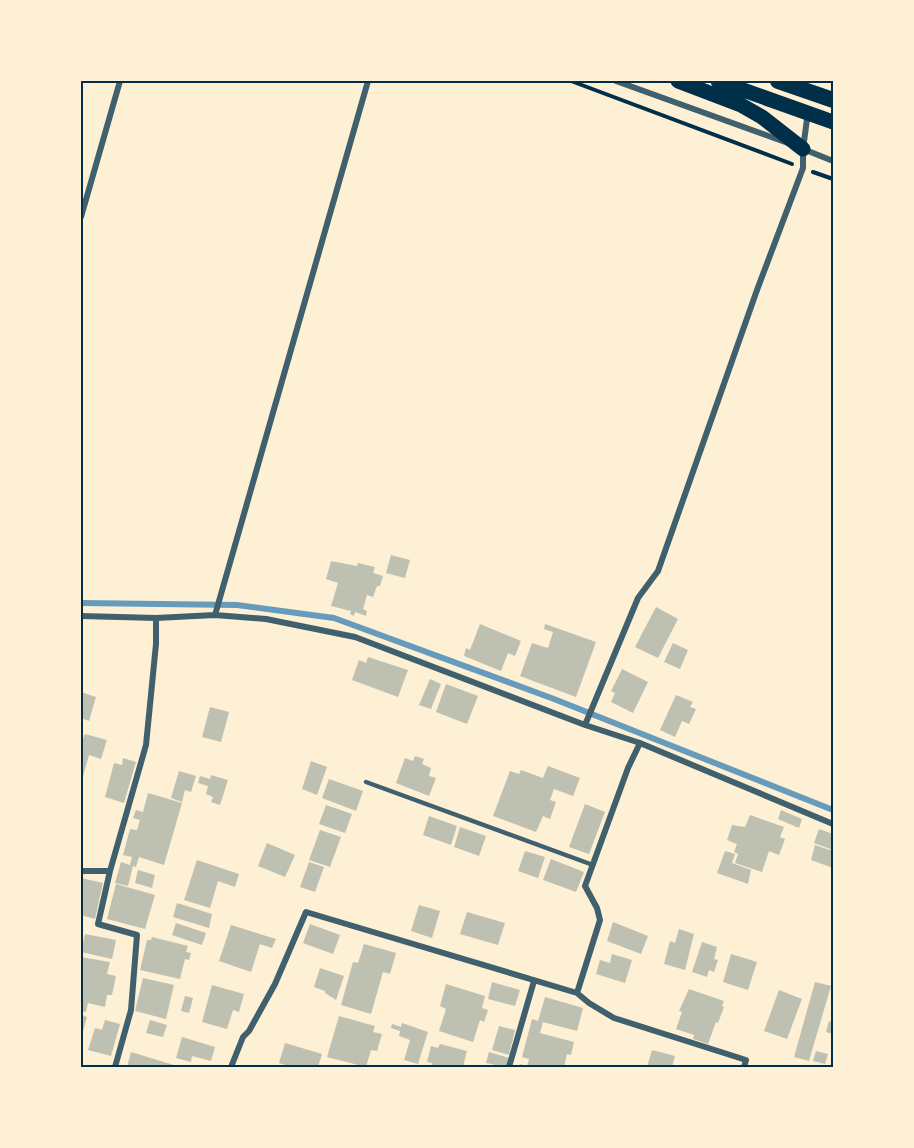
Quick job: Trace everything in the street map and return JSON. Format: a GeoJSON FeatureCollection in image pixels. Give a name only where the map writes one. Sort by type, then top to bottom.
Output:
{"type":"FeatureCollection","features":[{"type":"Feature","properties":{"kind":"highway"},"geometry":{"type":"LineString","coordinates":[[678,81],[741,105],[762,117],[803,149]]}},
{"type":"Feature","properties":{"kind":"highway"},"geometry":{"type":"LineString","coordinates":[[717,81],[833,122]]}},
{"type":"Feature","properties":{"kind":"highway"},"geometry":{"type":"LineString","coordinates":[[778,81],[833,100]]}},
{"type":"Feature","properties":{"kind":"street"},"geometry":{"type":"LineString","coordinates":[[81,217],[120,81]]}},
{"type":"Feature","properties":{"kind":"street"},"geometry":{"type":"LineString","coordinates":[[215,615],[368,81]]}},
{"type":"Feature","properties":{"kind":"street"},"geometry":{"type":"LineString","coordinates":[[616,81],[833,161]]}},
{"type":"Feature","properties":{"kind":"street"},"geometry":{"type":"LineString","coordinates":[[585,725],[638,598],[658,571],[757,290],[803,168],[807,119]]}},
{"type":"Feature","properties":{"kind":"street"},"geometry":{"type":"LineString","coordinates":[[81,616],[156,618],[215,615],[266,619],[355,637],[585,725],[640,743],[833,824]]}},
{"type":"Feature","properties":{"kind":"street"},"geometry":{"type":"LineString","coordinates":[[114,1067],[131,1010],[137,935],[98,924],[110,871],[146,745],[156,644],[156,618]]}},
{"type":"Feature","properties":{"kind":"street"},"geometry":{"type":"LineString","coordinates":[[577,993],[600,920],[597,908],[585,886],[628,768],[640,743]]}},
{"type":"Feature","properties":{"kind":"street"},"geometry":{"type":"LineString","coordinates":[[81,871],[110,871]]}},
{"type":"Feature","properties":{"kind":"street"},"geometry":{"type":"LineString","coordinates":[[231,1067],[243,1037],[249,1031],[275,984],[306,912],[577,993],[588,1003],[614,1018],[746,1060],[744,1067]]}},
{"type":"Feature","properties":{"kind":"street"},"geometry":{"type":"LineString","coordinates":[[509,1067],[534,981]]}},
{"type":"Feature","properties":{"kind":"lane"},"geometry":{"type":"LineString","coordinates":[[366,782],[593,865]]}},
{"type":"Feature","properties":{"kind":"path"},"geometry":{"type":"LineString","coordinates":[[571,81],[833,179]]}},
{"type":"Feature","properties":{"kind":"building"},"geometry":{"type":"Polygon","coordinates":[[[391,555],[410,560],[405,578],[386,573],[391,555]]]}},
{"type":"Feature","properties":{"kind":"building"},"geometry":{"type":"Polygon","coordinates":[[[331,561],[375,567],[373,573],[383,576],[373,597],[367,595],[363,609],[367,611],[366,616],[355,612],[354,616],[350,614],[351,611],[331,606],[338,583],[326,579],[331,561]]]}},
{"type":"Feature","properties":{"kind":"building"},"geometry":{"type":"Polygon","coordinates":[[[656,607],[678,619],[658,658],[635,647],[656,607]]]}},
{"type":"Feature","properties":{"kind":"building"},"geometry":{"type":"Polygon","coordinates":[[[480,624],[521,641],[515,656],[508,653],[501,671],[464,656],[466,648],[470,650],[480,624]]]}},
{"type":"Feature","properties":{"kind":"building"},"geometry":{"type":"Polygon","coordinates":[[[545,624],[596,642],[576,697],[520,676],[532,643],[548,648],[553,632],[544,629],[545,624]]]}},
{"type":"Feature","properties":{"kind":"building"},"geometry":{"type":"Polygon","coordinates":[[[673,643],[688,650],[680,669],[664,662],[673,643]]]}},
{"type":"Feature","properties":{"kind":"building"},"geometry":{"type":"Polygon","coordinates":[[[368,657],[408,670],[398,697],[352,680],[359,660],[366,663],[368,657]]]}},
{"type":"Feature","properties":{"kind":"building"},"geometry":{"type":"Polygon","coordinates":[[[622,669],[648,682],[633,713],[611,702],[615,693],[611,691],[622,669]]]}},
{"type":"Feature","properties":{"kind":"building"},"geometry":{"type":"Polygon","coordinates":[[[430,679],[441,684],[431,709],[419,705],[430,679]]]}},
{"type":"Feature","properties":{"kind":"building"},"geometry":{"type":"Polygon","coordinates":[[[446,684],[478,696],[467,724],[436,712],[446,684]]]}},
{"type":"Feature","properties":{"kind":"building"},"geometry":{"type":"Polygon","coordinates":[[[81,692],[96,697],[89,721],[81,718],[81,692]]]}},
{"type":"Feature","properties":{"kind":"building"},"geometry":{"type":"Polygon","coordinates":[[[676,695],[693,702],[690,707],[696,709],[689,724],[682,721],[675,737],[660,730],[676,695]]]}},
{"type":"Feature","properties":{"kind":"building"},"geometry":{"type":"Polygon","coordinates":[[[210,707],[229,712],[221,742],[202,737],[210,707]]]}},
{"type":"Feature","properties":{"kind":"building"},"geometry":{"type":"Polygon","coordinates":[[[85,734],[107,740],[101,759],[89,755],[82,780],[81,738],[83,739],[85,734]]]}},
{"type":"Feature","properties":{"kind":"building"},"geometry":{"type":"Polygon","coordinates":[[[415,756],[424,759],[422,764],[431,768],[429,776],[436,778],[429,796],[396,783],[405,758],[413,761],[415,756]]]}},
{"type":"Feature","properties":{"kind":"building"},"geometry":{"type":"Polygon","coordinates":[[[123,758],[136,762],[124,803],[105,797],[114,763],[122,765],[123,758]]]}},
{"type":"Feature","properties":{"kind":"building"},"geometry":{"type":"Polygon","coordinates":[[[311,761],[327,767],[317,795],[302,789],[311,761]]]}},
{"type":"Feature","properties":{"kind":"building"},"geometry":{"type":"Polygon","coordinates":[[[548,766],[580,778],[573,796],[554,789],[550,800],[556,802],[550,819],[543,816],[536,832],[493,816],[510,771],[519,774],[521,770],[543,778],[548,766]]]}},
{"type":"Feature","properties":{"kind":"building"},"geometry":{"type":"Polygon","coordinates":[[[179,771],[196,776],[191,792],[185,790],[182,802],[171,798],[179,771]]]}},
{"type":"Feature","properties":{"kind":"building"},"geometry":{"type":"Polygon","coordinates":[[[211,775],[228,780],[220,805],[211,802],[213,797],[206,794],[208,786],[198,783],[200,776],[210,779],[211,775]]]}},
{"type":"Feature","properties":{"kind":"building"},"geometry":{"type":"Polygon","coordinates":[[[329,779],[363,791],[356,811],[322,798],[329,779]]]}},
{"type":"Feature","properties":{"kind":"building"},"geometry":{"type":"Polygon","coordinates":[[[148,793],[182,803],[164,865],[139,857],[136,867],[133,866],[128,886],[115,883],[121,862],[130,865],[132,857],[123,855],[130,829],[137,830],[140,820],[133,818],[136,810],[143,812],[148,793]]]}},
{"type":"Feature","properties":{"kind":"building"},"geometry":{"type":"Polygon","coordinates":[[[585,804],[605,812],[589,854],[569,847],[585,804]]]}},
{"type":"Feature","properties":{"kind":"building"},"geometry":{"type":"Polygon","coordinates":[[[326,805],[352,814],[345,833],[319,824],[326,805]]]}},
{"type":"Feature","properties":{"kind":"building"},"geometry":{"type":"Polygon","coordinates":[[[781,810],[802,819],[799,828],[778,819],[781,810]]]}},
{"type":"Feature","properties":{"kind":"building"},"geometry":{"type":"Polygon","coordinates":[[[750,815],[784,827],[780,837],[785,839],[779,855],[769,851],[762,872],[735,863],[738,854],[734,852],[737,844],[727,840],[732,825],[745,827],[750,815]]]}},
{"type":"Feature","properties":{"kind":"building"},"geometry":{"type":"Polygon","coordinates":[[[429,816],[457,826],[451,845],[423,835],[429,816]]]}},
{"type":"Feature","properties":{"kind":"building"},"geometry":{"type":"Polygon","coordinates":[[[460,827],[486,836],[479,856],[454,847],[460,827]]]}},
{"type":"Feature","properties":{"kind":"building"},"geometry":{"type":"Polygon","coordinates":[[[819,829],[833,834],[833,850],[814,843],[819,829]]]}},
{"type":"Feature","properties":{"kind":"building"},"geometry":{"type":"Polygon","coordinates":[[[320,830],[341,837],[330,867],[309,860],[320,830]]]}},
{"type":"Feature","properties":{"kind":"building"},"geometry":{"type":"Polygon","coordinates":[[[267,843],[295,855],[285,877],[258,866],[267,843]]]}},
{"type":"Feature","properties":{"kind":"building"},"geometry":{"type":"Polygon","coordinates":[[[815,845],[833,851],[833,868],[811,860],[815,845]]]}},
{"type":"Feature","properties":{"kind":"building"},"geometry":{"type":"Polygon","coordinates":[[[525,851],[545,857],[538,878],[518,871],[525,851]]]}},
{"type":"Feature","properties":{"kind":"building"},"geometry":{"type":"Polygon","coordinates":[[[725,851],[735,854],[732,863],[751,870],[748,884],[717,873],[725,851]]]}},
{"type":"Feature","properties":{"kind":"building"},"geometry":{"type":"Polygon","coordinates":[[[551,859],[584,872],[576,892],[543,880],[551,859]]]}},
{"type":"Feature","properties":{"kind":"building"},"geometry":{"type":"Polygon","coordinates":[[[197,860],[239,874],[235,887],[218,881],[210,908],[184,900],[197,860]]]}},
{"type":"Feature","properties":{"kind":"building"},"geometry":{"type":"Polygon","coordinates":[[[309,862],[324,867],[315,892],[300,887],[309,862]]]}},
{"type":"Feature","properties":{"kind":"building"},"geometry":{"type":"Polygon","coordinates":[[[138,870],[155,875],[152,888],[135,883],[138,870]]]}},
{"type":"Feature","properties":{"kind":"building"},"geometry":{"type":"Polygon","coordinates":[[[81,878],[103,883],[95,919],[81,915],[81,878]]]}},
{"type":"Feature","properties":{"kind":"building"},"geometry":{"type":"Polygon","coordinates":[[[116,884],[155,895],[145,929],[107,919],[116,884]]]}},
{"type":"Feature","properties":{"kind":"building"},"geometry":{"type":"Polygon","coordinates":[[[177,903],[212,914],[209,928],[173,917],[177,903]]]}},
{"type":"Feature","properties":{"kind":"building"},"geometry":{"type":"Polygon","coordinates":[[[419,905],[440,911],[432,938],[411,931],[419,905]]]}},
{"type":"Feature","properties":{"kind":"building"},"geometry":{"type":"Polygon","coordinates":[[[467,912],[505,923],[498,945],[460,934],[467,912]]]}},
{"type":"Feature","properties":{"kind":"building"},"geometry":{"type":"Polygon","coordinates":[[[613,922],[648,936],[641,954],[607,941],[613,922]]]}},
{"type":"Feature","properties":{"kind":"building"},"geometry":{"type":"Polygon","coordinates":[[[176,923],[206,933],[202,945],[172,935],[176,923]]]}},
{"type":"Feature","properties":{"kind":"building"},"geometry":{"type":"Polygon","coordinates":[[[310,924],[340,935],[333,954],[303,943],[310,924]]]}},
{"type":"Feature","properties":{"kind":"building"},"geometry":{"type":"Polygon","coordinates":[[[231,925],[276,939],[272,948],[260,944],[251,972],[219,961],[231,925]]]}},
{"type":"Feature","properties":{"kind":"building"},"geometry":{"type":"Polygon","coordinates":[[[679,929],[694,934],[685,970],[664,964],[670,941],[675,943],[679,929]]]}},
{"type":"Feature","properties":{"kind":"building"},"geometry":{"type":"Polygon","coordinates":[[[85,934],[116,940],[112,959],[81,952],[85,934]]]}},
{"type":"Feature","properties":{"kind":"building"},"geometry":{"type":"Polygon","coordinates":[[[152,937],[188,946],[186,952],[191,953],[189,960],[185,959],[180,979],[140,970],[147,940],[151,940],[152,937]]]}},
{"type":"Feature","properties":{"kind":"building"},"geometry":{"type":"Polygon","coordinates":[[[702,942],[717,947],[714,959],[718,960],[714,972],[709,970],[707,977],[692,972],[702,942]]]}},
{"type":"Feature","properties":{"kind":"building"},"geometry":{"type":"Polygon","coordinates":[[[364,944],[396,953],[390,974],[383,972],[371,1014],[341,1005],[353,962],[358,963],[364,944]]]}},
{"type":"Feature","properties":{"kind":"building"},"geometry":{"type":"Polygon","coordinates":[[[612,954],[632,960],[625,983],[596,974],[600,960],[610,963],[612,954]]]}},
{"type":"Feature","properties":{"kind":"building"},"geometry":{"type":"Polygon","coordinates":[[[731,954],[757,962],[748,990],[723,982],[731,954]]]}},
{"type":"Feature","properties":{"kind":"building"},"geometry":{"type":"Polygon","coordinates":[[[81,957],[110,962],[107,974],[116,976],[112,995],[107,995],[105,1007],[88,1003],[86,1012],[81,1011],[81,957]]]}},
{"type":"Feature","properties":{"kind":"building"},"geometry":{"type":"Polygon","coordinates":[[[320,968],[344,976],[336,1000],[325,991],[314,987],[320,968]]]}},
{"type":"Feature","properties":{"kind":"building"},"geometry":{"type":"Polygon","coordinates":[[[143,978],[174,985],[166,1019],[135,1011],[143,978]]]}},
{"type":"Feature","properties":{"kind":"building"},"geometry":{"type":"Polygon","coordinates":[[[492,982],[520,990],[515,1006],[488,999],[492,982]]]}},
{"type":"Feature","properties":{"kind":"building"},"geometry":{"type":"Polygon","coordinates":[[[815,982],[831,986],[809,1061],[794,1057],[815,982]]]}},
{"type":"Feature","properties":{"kind":"building"},"geometry":{"type":"Polygon","coordinates":[[[446,984],[485,996],[482,1008],[488,1010],[484,1022],[480,1020],[473,1042],[439,1031],[446,1009],[440,1006],[446,984]]]}},
{"type":"Feature","properties":{"kind":"building"},"geometry":{"type":"Polygon","coordinates":[[[212,985],[244,994],[239,1012],[233,1010],[227,1029],[202,1022],[212,985]]]}},
{"type":"Feature","properties":{"kind":"building"},"geometry":{"type":"Polygon","coordinates":[[[689,989],[724,1001],[722,1006],[724,1007],[708,1044],[693,1039],[694,1035],[676,1029],[682,1012],[679,1011],[689,989]]]}},
{"type":"Feature","properties":{"kind":"building"},"geometry":{"type":"Polygon","coordinates":[[[779,990],[802,999],[787,1039],[764,1031],[779,990]]]}},
{"type":"Feature","properties":{"kind":"building"},"geometry":{"type":"Polygon","coordinates":[[[185,996],[193,998],[189,1013],[181,1011],[185,996]]]}},
{"type":"Feature","properties":{"kind":"building"},"geometry":{"type":"Polygon","coordinates":[[[545,997],[583,1008],[577,1031],[543,1022],[540,1033],[574,1042],[571,1055],[567,1054],[564,1067],[519,1067],[520,1064],[527,1066],[529,1059],[522,1057],[532,1019],[538,1021],[545,997]]]}},
{"type":"Feature","properties":{"kind":"building"},"geometry":{"type":"Polygon","coordinates":[[[81,1015],[87,1017],[82,1035],[81,1035],[81,1015]]]}},
{"type":"Feature","properties":{"kind":"building"},"geometry":{"type":"Polygon","coordinates":[[[339,1016],[375,1026],[373,1032],[382,1034],[377,1051],[371,1050],[366,1067],[327,1057],[339,1016]]]}},
{"type":"Feature","properties":{"kind":"building"},"geometry":{"type":"Polygon","coordinates":[[[105,1020],[120,1024],[111,1056],[88,1050],[95,1028],[102,1030],[105,1020]]]}},
{"type":"Feature","properties":{"kind":"building"},"geometry":{"type":"Polygon","coordinates":[[[150,1020],[167,1025],[163,1037],[146,1033],[150,1020]]]}},
{"type":"Feature","properties":{"kind":"building"},"geometry":{"type":"Polygon","coordinates":[[[829,1021],[833,1023],[833,1034],[826,1032],[829,1021]]]}},
{"type":"Feature","properties":{"kind":"building"},"geometry":{"type":"Polygon","coordinates":[[[402,1023],[428,1032],[418,1064],[404,1060],[410,1040],[399,1036],[400,1031],[391,1028],[392,1024],[401,1027],[402,1023]]]}},
{"type":"Feature","properties":{"kind":"building"},"geometry":{"type":"Polygon","coordinates":[[[499,1026],[515,1030],[509,1055],[492,1050],[499,1026]]]}},
{"type":"Feature","properties":{"kind":"building"},"geometry":{"type":"Polygon","coordinates":[[[182,1037],[215,1047],[211,1061],[192,1056],[191,1062],[176,1058],[182,1037]]]}},
{"type":"Feature","properties":{"kind":"building"},"geometry":{"type":"Polygon","coordinates":[[[285,1043],[322,1054],[318,1067],[291,1067],[279,1063],[285,1043]]]}},
{"type":"Feature","properties":{"kind":"building"},"geometry":{"type":"Polygon","coordinates":[[[440,1044],[467,1051],[463,1067],[431,1067],[432,1063],[427,1062],[431,1046],[438,1048],[440,1044]]]}},
{"type":"Feature","properties":{"kind":"building"},"geometry":{"type":"Polygon","coordinates":[[[652,1050],[675,1056],[672,1067],[647,1067],[652,1050]]]}},
{"type":"Feature","properties":{"kind":"building"},"geometry":{"type":"Polygon","coordinates":[[[816,1051],[828,1054],[825,1064],[813,1061],[816,1051]]]}},
{"type":"Feature","properties":{"kind":"building"},"geometry":{"type":"Polygon","coordinates":[[[131,1052],[177,1066],[177,1067],[127,1067],[131,1052]]]}},
{"type":"Feature","properties":{"kind":"building"},"geometry":{"type":"Polygon","coordinates":[[[489,1052],[509,1058],[506,1067],[486,1063],[489,1052]]]}},
{"type":"Feature","properties":{"kind":"waterway"},"geometry":{"type":"LineString","coordinates":[[81,603],[237,605],[334,618],[554,699],[833,810]]}}]}
